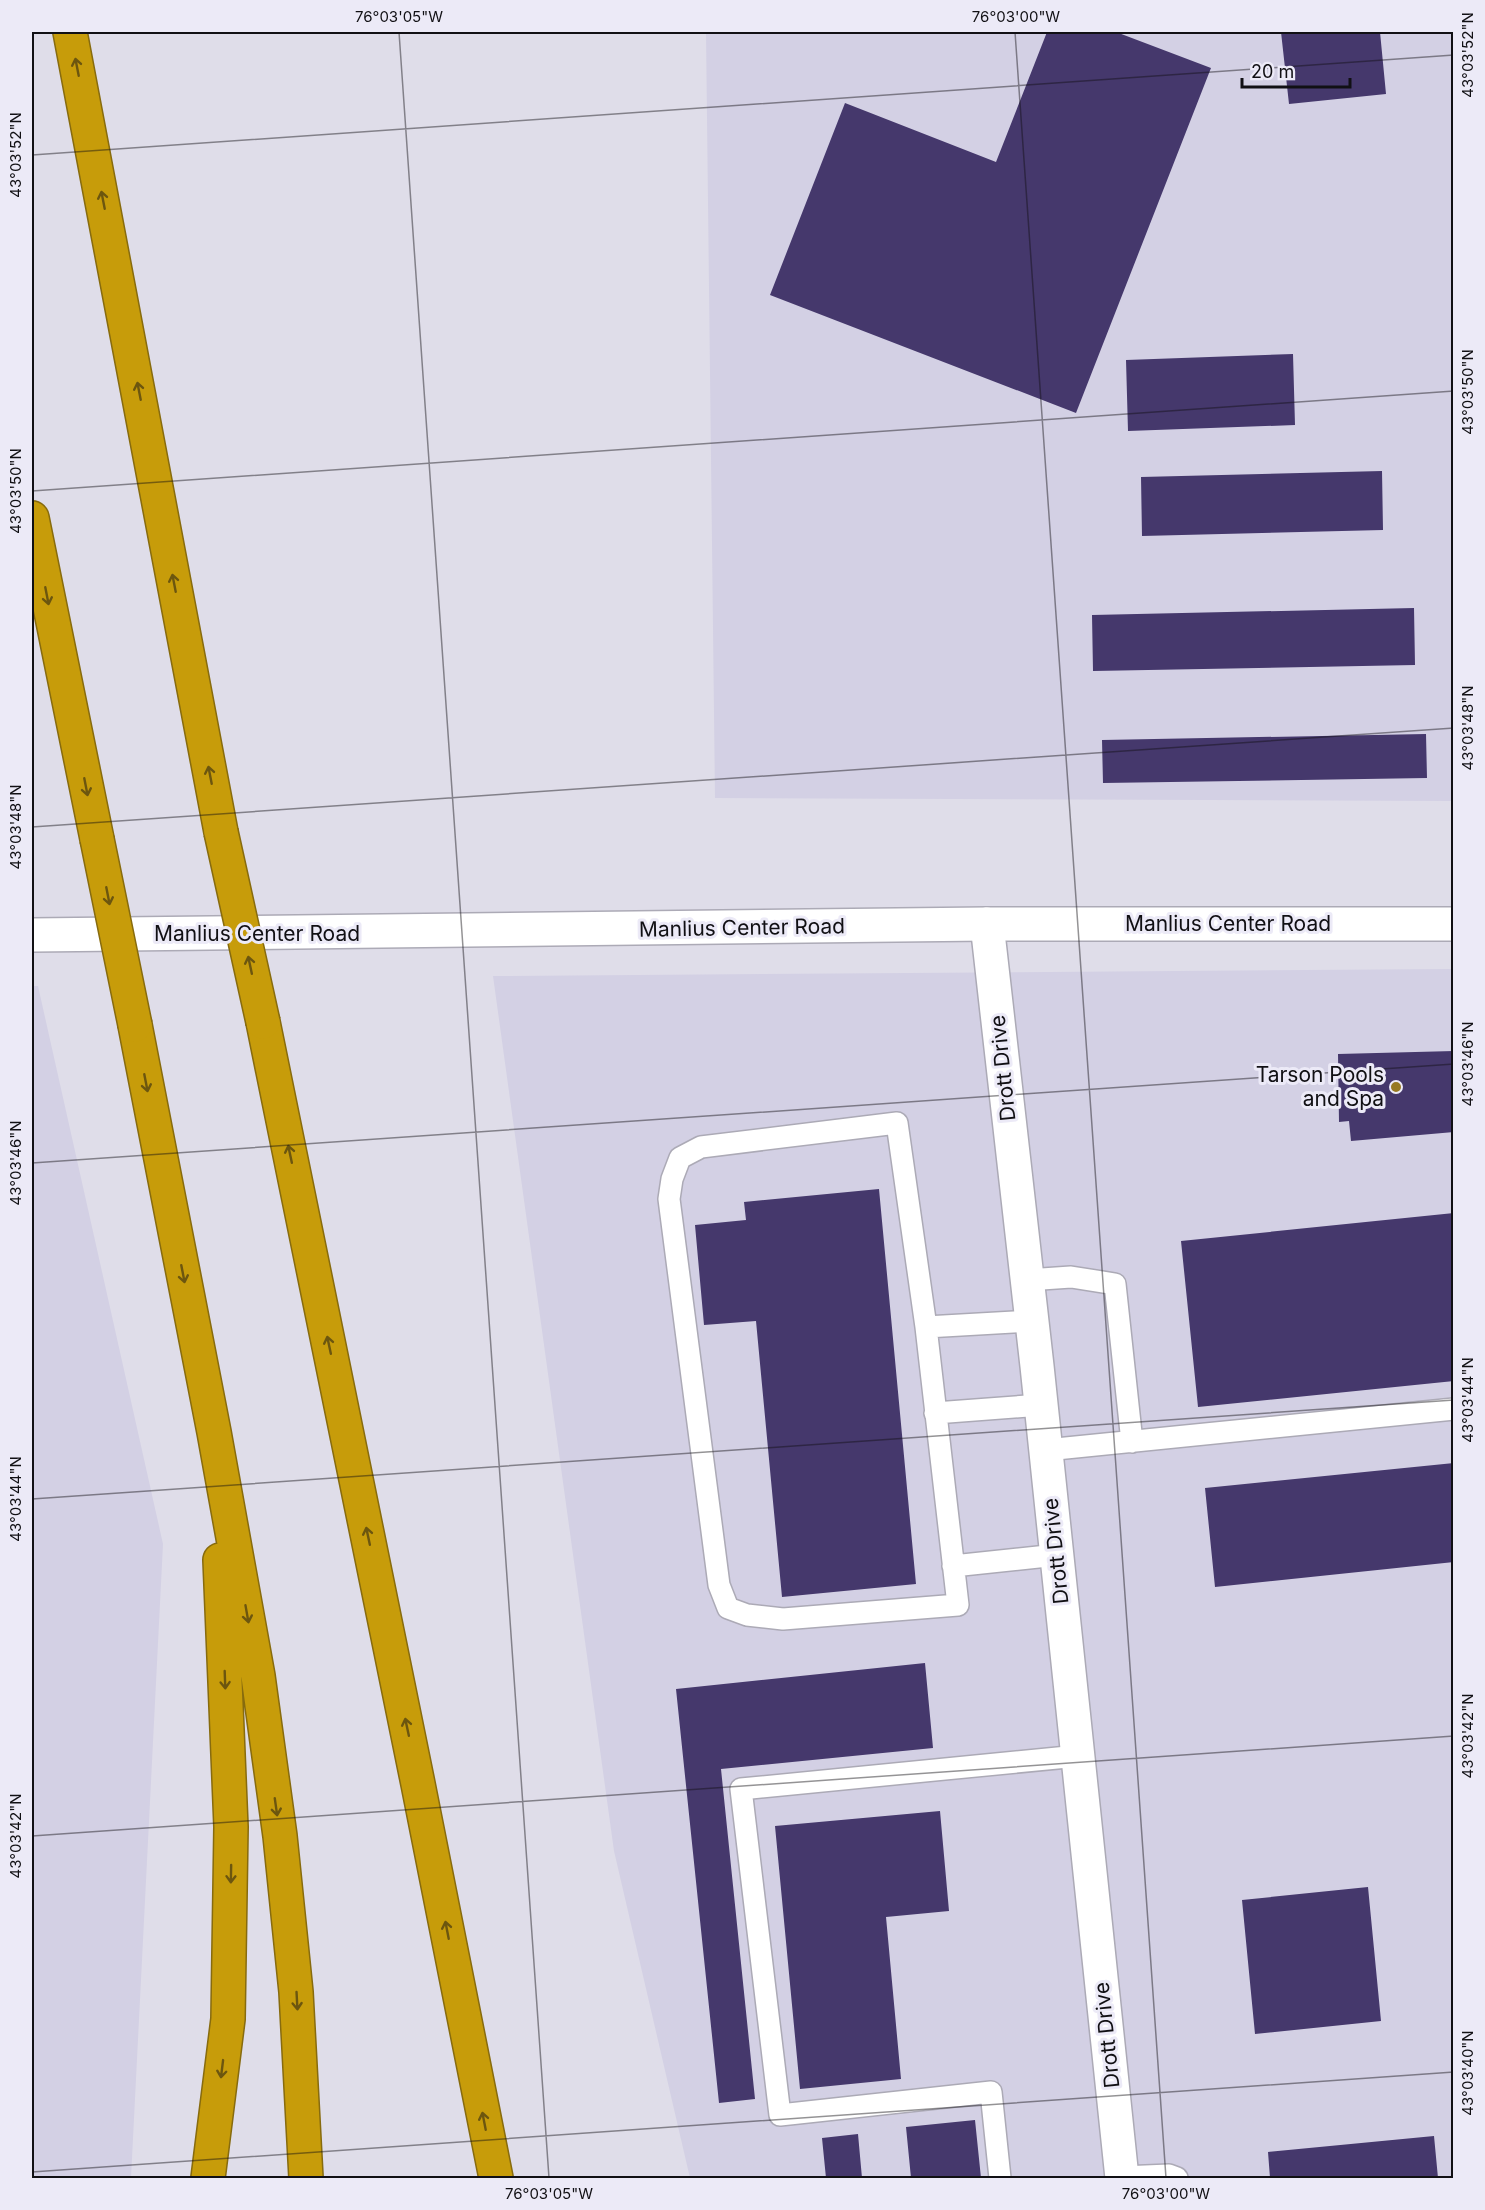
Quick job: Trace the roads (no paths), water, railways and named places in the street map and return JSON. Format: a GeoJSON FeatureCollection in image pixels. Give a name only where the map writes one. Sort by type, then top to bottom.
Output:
{"type":"FeatureCollection","features":[{"type":"Feature","properties":{"kind":"highway"},"geometry":{"type":"LineString","coordinates":[[70,32],[221,832],[263,1022],[496,2178]]}},
{"type":"Feature","properties":{"kind":"highway"},"geometry":{"type":"LineString","coordinates":[[32,518],[135,1025],[214,1432],[258,1676],[280,1836],[296,1992],[306,2178]]}},
{"type":"Feature","properties":{"kind":"highway"},"geometry":{"type":"LineString","coordinates":[[208,2178],[228,2019],[231,1827],[214,1432]]}},
{"type":"Feature","properties":{"kind":"main road","name":"Manlius Center Road"},"geometry":{"type":"LineString","coordinates":[[32,935],[987,924],[1454,924]]}},
{"type":"Feature","properties":{"kind":"main road","name":"Drott Drive"},"geometry":{"type":"LineString","coordinates":[[987,924],[1046,1450],[1122,2178]]}},
{"type":"Feature","properties":{"kind":"lane"},"geometry":{"type":"LineString","coordinates":[[897,1123],[926,1327],[935,1413],[958,1605],[783,1619],[747,1615],[728,1608],[719,1585],[669,1199],[672,1179],[680,1158],[701,1147],[897,1123]]}},
{"type":"Feature","properties":{"kind":"lane"},"geometry":{"type":"LineString","coordinates":[[1027,1280],[1071,1277],[1115,1284],[1132,1442]]}},
{"type":"Feature","properties":{"kind":"lane"},"geometry":{"type":"LineString","coordinates":[[926,1327],[1032,1321]]}},
{"type":"Feature","properties":{"kind":"lane"},"geometry":{"type":"LineString","coordinates":[[935,1413],[1041,1406]]}},
{"type":"Feature","properties":{"kind":"lane"},"geometry":{"type":"LineString","coordinates":[[1046,1450],[1454,1409]]}},
{"type":"Feature","properties":{"kind":"lane"},"geometry":{"type":"LineString","coordinates":[[953,1566],[1057,1555]]}},
{"type":"Feature","properties":{"kind":"lane"},"geometry":{"type":"LineString","coordinates":[[1000,2178],[991,2092],[780,2115],[741,1789],[1078,1756]]}},
{"type":"Feature","properties":{"kind":"lane"},"geometry":{"type":"LineString","coordinates":[[1122,2178],[1169,2175],[1177,2178]]}},
{"type":"Feature","properties":{"kind":"place","name":"Tarson Pools and Spa"},"geometry":{"type":"Point","coordinates":[1396,1087]}}]}
